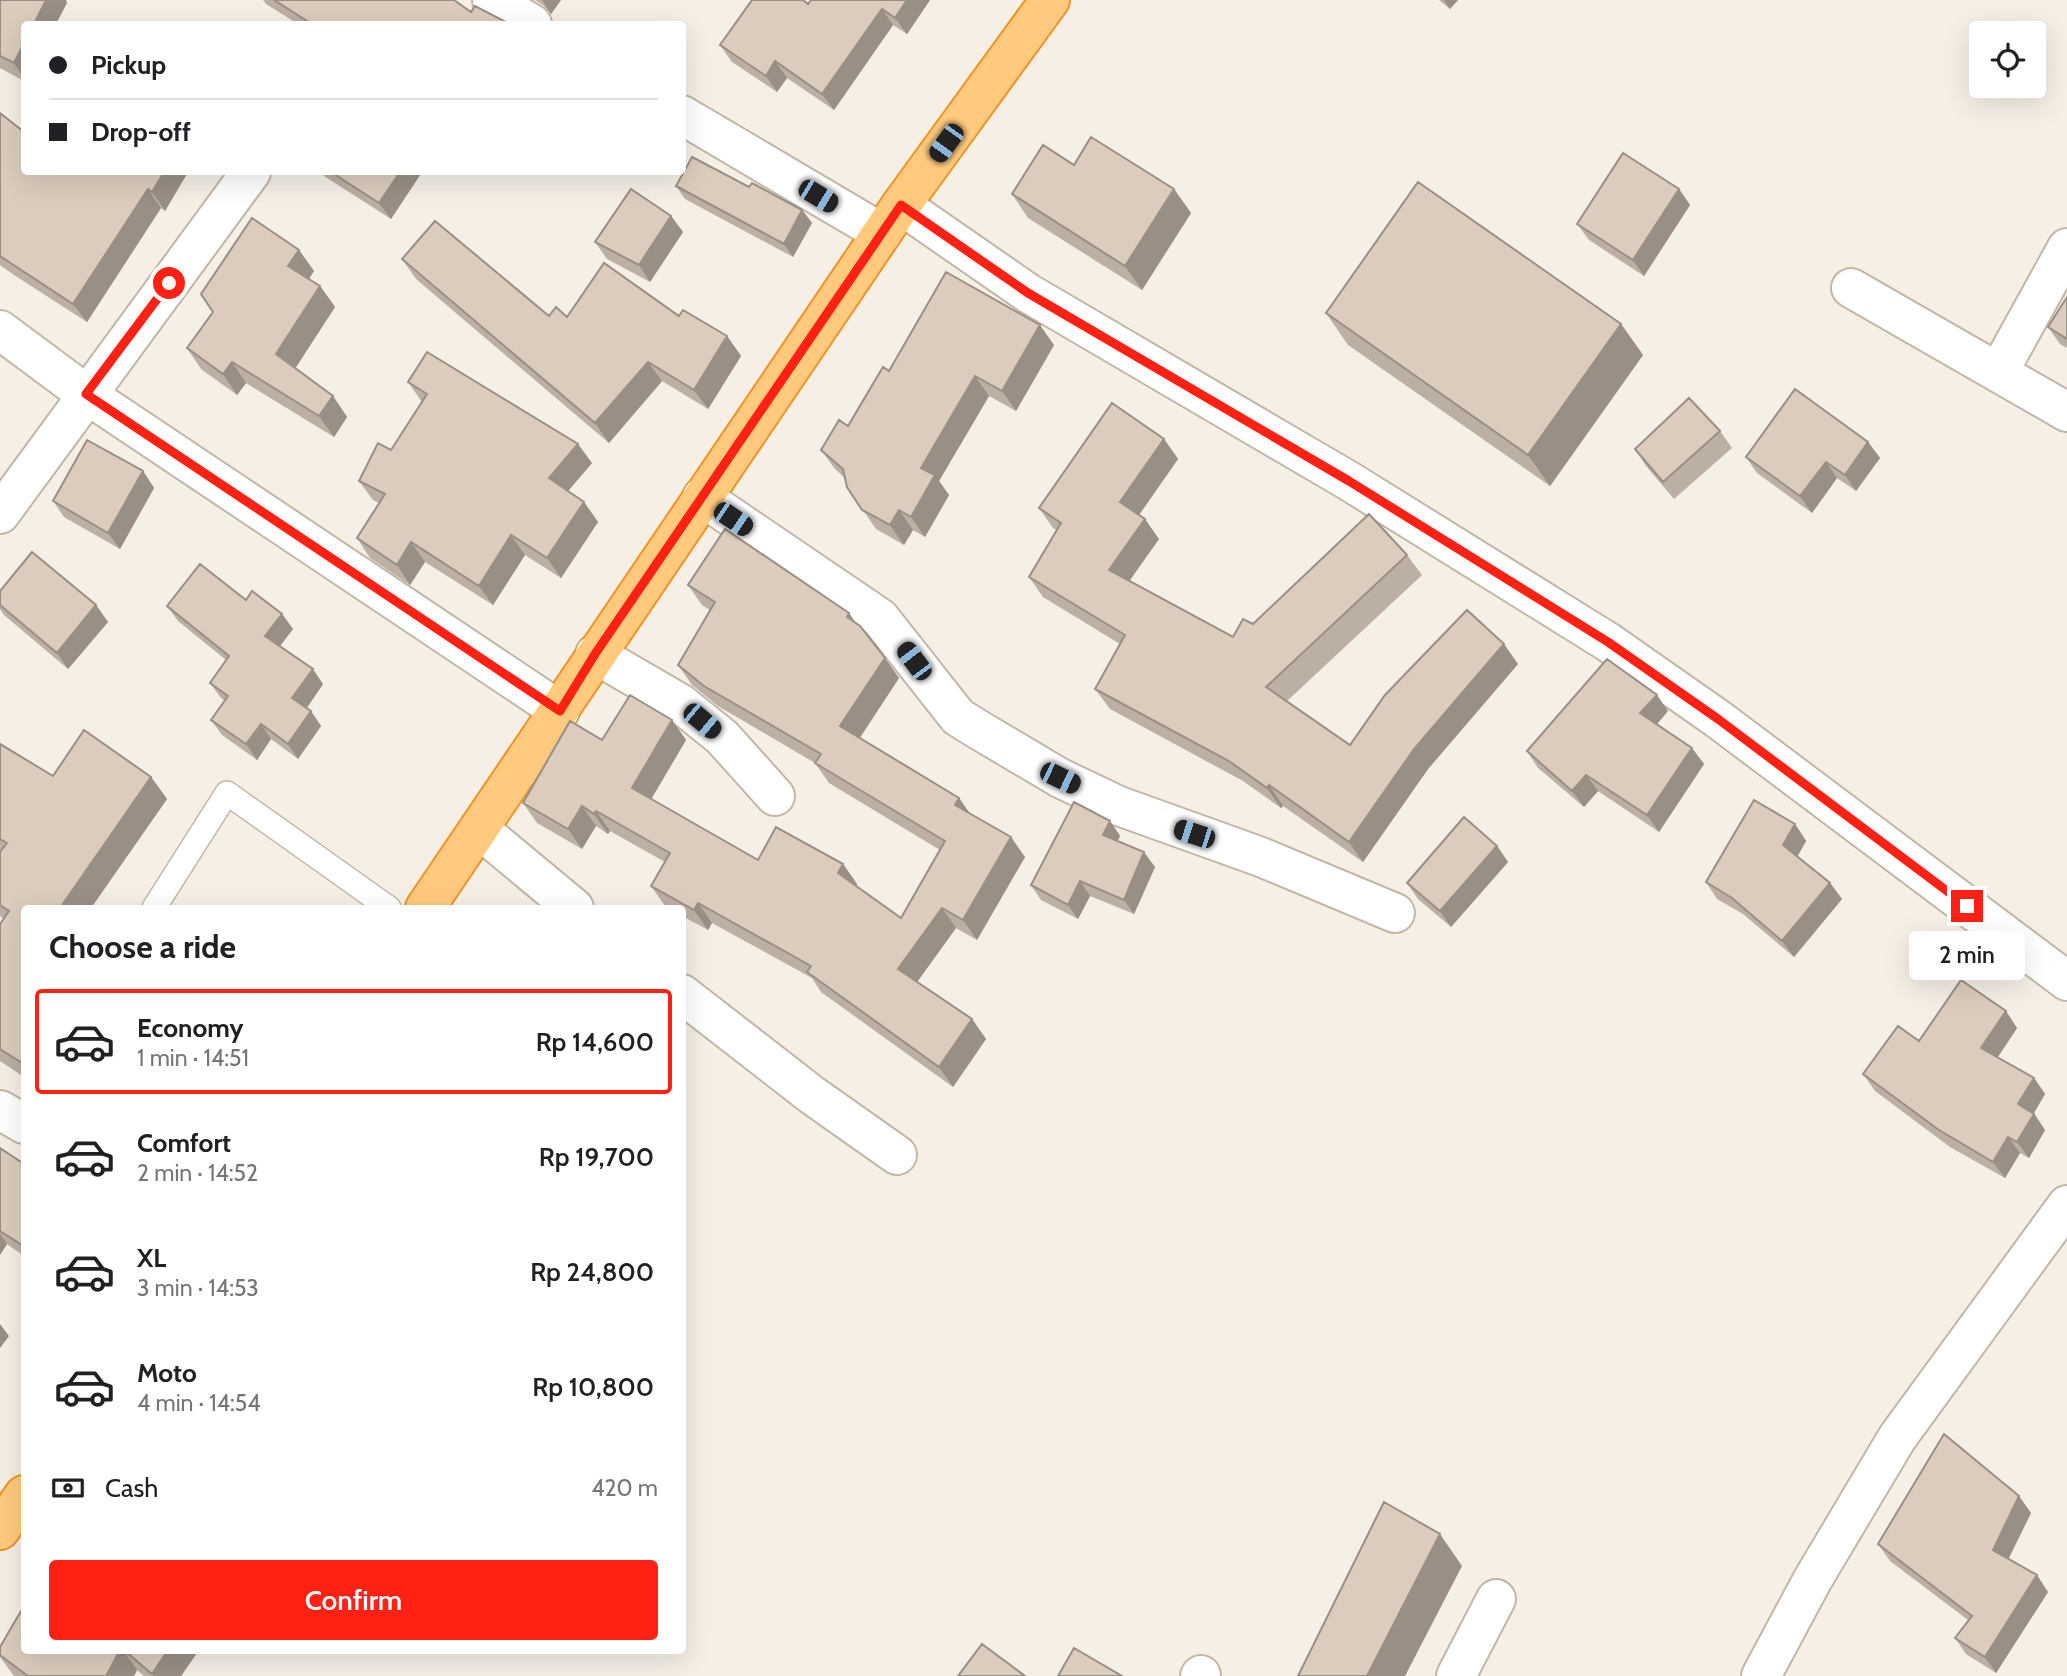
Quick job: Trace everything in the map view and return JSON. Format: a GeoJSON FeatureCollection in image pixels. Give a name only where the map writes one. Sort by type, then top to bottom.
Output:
{"type":"FeatureCollection","features":[{"type":"Feature","properties":{"kind":"highway"},"geometry":{"type":"LineString","coordinates":[[427,905],[892,219],[1050,0]]}},
{"type":"Feature","properties":{"kind":"highway"},"geometry":{"type":"LineString","coordinates":[[0,1530],[21,1499]]}},
{"type":"Feature","properties":{"kind":"street"},"geometry":{"type":"LineString","coordinates":[[492,0],[527,21]]}},
{"type":"Feature","properties":{"kind":"street"},"geometry":{"type":"LineString","coordinates":[[686,117],[892,219],[1028,293],[1349,481],[1608,642],[1718,719],[2067,981]]}},
{"type":"Feature","properties":{"kind":"street"},"geometry":{"type":"LineString","coordinates":[[0,514],[249,175]]}},
{"type":"Feature","properties":{"kind":"street"},"geometry":{"type":"LineString","coordinates":[[1998,371],[2067,248]]}},
{"type":"Feature","properties":{"kind":"street"},"geometry":{"type":"LineString","coordinates":[[1852,288],[2067,412]]}},
{"type":"Feature","properties":{"kind":"street"},"geometry":{"type":"LineString","coordinates":[[0,330],[86,394],[560,711]]}},
{"type":"Feature","properties":{"kind":"street"},"geometry":{"type":"LineString","coordinates":[[702,497],[880,618],[958,717],[979,730],[1060,778],[1119,806],[1261,857],[1395,913]]}},
{"type":"Feature","properties":{"kind":"street"},"geometry":{"type":"LineString","coordinates":[[595,654],[681,704],[722,737],[775,796]]}},
{"type":"Feature","properties":{"kind":"street"},"geometry":{"type":"LineString","coordinates":[[479,829],[570,905]]}},
{"type":"Feature","properties":{"kind":"street"},"geometry":{"type":"LineString","coordinates":[[686,997],[812,1095],[897,1155]]}},
{"type":"Feature","properties":{"kind":"street"},"geometry":{"type":"LineString","coordinates":[[0,1110],[21,1122]]}},
{"type":"Feature","properties":{"kind":"street"},"geometry":{"type":"LineString","coordinates":[[1761,1676],[1814,1579],[1897,1438],[2067,1205]]}},
{"type":"Feature","properties":{"kind":"street"},"geometry":{"type":"LineString","coordinates":[[1456,1676],[1496,1598]]}},
{"type":"Feature","properties":{"kind":"lane"},"geometry":{"type":"LineString","coordinates":[[156,905],[227,793],[385,905]]}},
{"type":"Feature","properties":{"kind":"building"},"geometry":{"type":"Polygon","coordinates":[[[0,0],[46,0],[36,21],[21,21],[21,49],[14,63],[0,56],[0,0]]]}},
{"type":"Feature","properties":{"kind":"building"},"geometry":{"type":"Polygon","coordinates":[[[274,0],[454,0],[471,12],[475,6],[504,21],[307,21],[274,0]]]}},
{"type":"Feature","properties":{"kind":"building"},"geometry":{"type":"Polygon","coordinates":[[[752,0],[803,0],[808,4],[811,0],[907,0],[895,18],[882,9],[822,94],[775,61],[766,76],[720,45],[752,0]]]}},
{"type":"Feature","properties":{"kind":"building"},"geometry":{"type":"Polygon","coordinates":[[[0,113],[21,130],[21,175],[162,175],[152,192],[148,189],[73,304],[0,256],[0,113]]]}},
{"type":"Feature","properties":{"kind":"building"},"geometry":{"type":"Polygon","coordinates":[[[1091,137],[1174,189],[1125,266],[1012,194],[1043,145],[1074,165],[1091,137]]]}},
{"type":"Feature","properties":{"kind":"building"},"geometry":{"type":"Polygon","coordinates":[[[1623,153],[1679,189],[1633,260],[1577,224],[1623,153]]]}},
{"type":"Feature","properties":{"kind":"building"},"geometry":{"type":"Polygon","coordinates":[[[692,157],[749,187],[752,183],[802,210],[784,244],[676,186],[682,175],[686,175],[686,168],[692,157]]]}},
{"type":"Feature","properties":{"kind":"building"},"geometry":{"type":"Polygon","coordinates":[[[336,175],[398,175],[379,203],[336,175]]]}},
{"type":"Feature","properties":{"kind":"building"},"geometry":{"type":"Polygon","coordinates":[[[1418,182],[1621,324],[1528,455],[1326,313],[1418,182]]]}},
{"type":"Feature","properties":{"kind":"building"},"geometry":{"type":"Polygon","coordinates":[[[631,189],[671,216],[639,265],[595,242],[631,189]]]}},
{"type":"Feature","properties":{"kind":"building"},"geometry":{"type":"Polygon","coordinates":[[[252,218],[299,250],[288,266],[320,286],[276,354],[333,396],[319,416],[232,362],[223,374],[187,348],[213,312],[201,294],[252,218]]]}},
{"type":"Feature","properties":{"kind":"building"},"geometry":{"type":"Polygon","coordinates":[[[435,221],[549,316],[556,307],[567,317],[604,263],[679,316],[683,310],[727,336],[694,390],[648,362],[595,423],[402,259],[435,221]]]}},
{"type":"Feature","properties":{"kind":"building"},"geometry":{"type":"Polygon","coordinates":[[[946,272],[1040,325],[1002,391],[975,376],[921,468],[935,475],[911,517],[899,510],[890,525],[862,510],[847,487],[843,469],[821,450],[839,420],[848,426],[883,367],[889,371],[946,272]]]}},
{"type":"Feature","properties":{"kind":"building"},"geometry":{"type":"Polygon","coordinates":[[[2067,297],[2067,339],[2048,327],[2067,297]]]}},
{"type":"Feature","properties":{"kind":"building"},"geometry":{"type":"Polygon","coordinates":[[[427,352],[578,444],[549,478],[584,502],[547,558],[511,535],[479,586],[411,542],[397,565],[357,538],[385,494],[359,481],[378,443],[391,450],[427,394],[408,382],[427,352]]]}},
{"type":"Feature","properties":{"kind":"building"},"geometry":{"type":"Polygon","coordinates":[[[1795,389],[1868,442],[1845,475],[1826,462],[1800,496],[1746,457],[1795,389]]]}},
{"type":"Feature","properties":{"kind":"building"},"geometry":{"type":"Polygon","coordinates":[[[1689,398],[1720,431],[1663,482],[1635,449],[1689,398]]]}},
{"type":"Feature","properties":{"kind":"building"},"geometry":{"type":"Polygon","coordinates":[[[1112,403],[1164,439],[1120,502],[1145,519],[1109,570],[1233,637],[1243,619],[1253,624],[1369,514],[1407,555],[1266,687],[1350,745],[1385,695],[1467,610],[1504,644],[1414,749],[1349,842],[1269,785],[1267,788],[1229,761],[1095,689],[1125,635],[1029,577],[1061,523],[1039,508],[1112,403]]]}},
{"type":"Feature","properties":{"kind":"building"},"geometry":{"type":"Polygon","coordinates":[[[87,440],[143,471],[108,533],[53,501],[87,440]]]}},
{"type":"Feature","properties":{"kind":"building"},"geometry":{"type":"Polygon","coordinates":[[[725,529],[849,613],[847,617],[860,626],[885,658],[840,726],[959,798],[955,805],[1011,837],[963,920],[942,908],[898,969],[972,1019],[939,1067],[807,972],[811,966],[698,903],[694,910],[651,886],[670,853],[596,811],[594,814],[582,806],[568,829],[523,803],[570,721],[602,740],[630,695],[672,720],[632,788],[758,860],[776,827],[843,864],[838,873],[901,918],[945,841],[815,763],[821,754],[704,686],[678,665],[715,602],[688,585],[725,529]]]}},
{"type":"Feature","properties":{"kind":"building"},"geometry":{"type":"Polygon","coordinates":[[[32,552],[96,605],[57,653],[0,605],[0,591],[32,552]]]}},
{"type":"Feature","properties":{"kind":"building"},"geometry":{"type":"Polygon","coordinates":[[[200,564],[246,600],[252,591],[282,614],[265,636],[313,669],[292,698],[311,711],[288,744],[261,724],[246,744],[211,720],[228,696],[210,683],[229,656],[167,606],[200,564]]]}},
{"type":"Feature","properties":{"kind":"building"},"geometry":{"type":"Polygon","coordinates":[[[1607,659],[1657,695],[1640,713],[1692,748],[1647,815],[1586,775],[1572,791],[1527,751],[1607,659]]]}},
{"type":"Feature","properties":{"kind":"building"},"geometry":{"type":"Polygon","coordinates":[[[84,730],[151,777],[62,905],[21,905],[21,1062],[0,1049],[0,924],[9,911],[0,905],[0,852],[7,843],[0,839],[0,744],[53,776],[84,730]]]}},
{"type":"Feature","properties":{"kind":"building"},"geometry":{"type":"Polygon","coordinates":[[[1754,800],[1795,824],[1783,845],[1830,883],[1782,941],[1732,898],[1706,882],[1754,800]]]}},
{"type":"Feature","properties":{"kind":"building"},"geometry":{"type":"Polygon","coordinates":[[[1074,802],[1110,821],[1103,835],[1144,852],[1124,900],[1080,881],[1068,905],[1031,885],[1074,802]]]}},
{"type":"Feature","properties":{"kind":"building"},"geometry":{"type":"Polygon","coordinates":[[[1464,817],[1497,846],[1440,911],[1407,883],[1464,817]]]}},
{"type":"Feature","properties":{"kind":"building"},"geometry":{"type":"Polygon","coordinates":[[[1961,980],[2006,1011],[1981,1048],[2034,1078],[2018,1104],[2034,1114],[2017,1142],[2008,1137],[1993,1162],[1939,1130],[1863,1074],[1898,1026],[1919,1041],[1961,980]]]}},
{"type":"Feature","properties":{"kind":"building"},"geometry":{"type":"Polygon","coordinates":[[[0,1148],[21,1162],[21,1244],[0,1231],[0,1148]]]}},
{"type":"Feature","properties":{"kind":"building"},"geometry":{"type":"Polygon","coordinates":[[[1944,1434],[2019,1496],[1993,1550],[2037,1575],[1985,1657],[1955,1638],[1972,1616],[1878,1544],[1944,1434]]]}},
{"type":"Feature","properties":{"kind":"building"},"geometry":{"type":"Polygon","coordinates":[[[1384,1502],[1440,1534],[1367,1676],[1298,1676],[1384,1502]]]}},
{"type":"Feature","properties":{"kind":"building"},"geometry":{"type":"Polygon","coordinates":[[[21,1611],[21,1654],[118,1654],[106,1676],[28,1676],[0,1655],[0,1647],[21,1611]]]}},
{"type":"Feature","properties":{"kind":"building"},"geometry":{"type":"Polygon","coordinates":[[[982,1644],[1025,1676],[958,1676],[982,1644]]]}},
{"type":"Feature","properties":{"kind":"building"},"geometry":{"type":"Polygon","coordinates":[[[1074,1648],[1122,1676],[1058,1676],[1074,1648]]]}},
{"type":"Feature","properties":{"kind":"building"},"geometry":{"type":"Polygon","coordinates":[[[129,1654],[165,1654],[152,1674],[129,1654]]]}},
{"type":"Feature","properties":{"kind":"route"},"geometry":{"type":"LineString","coordinates":[[169,283],[86,394],[560,711],[595,654],[901,205],[1028,293],[1180,385],[1349,481],[1608,642],[1718,719],[1967,906]]}}]}
